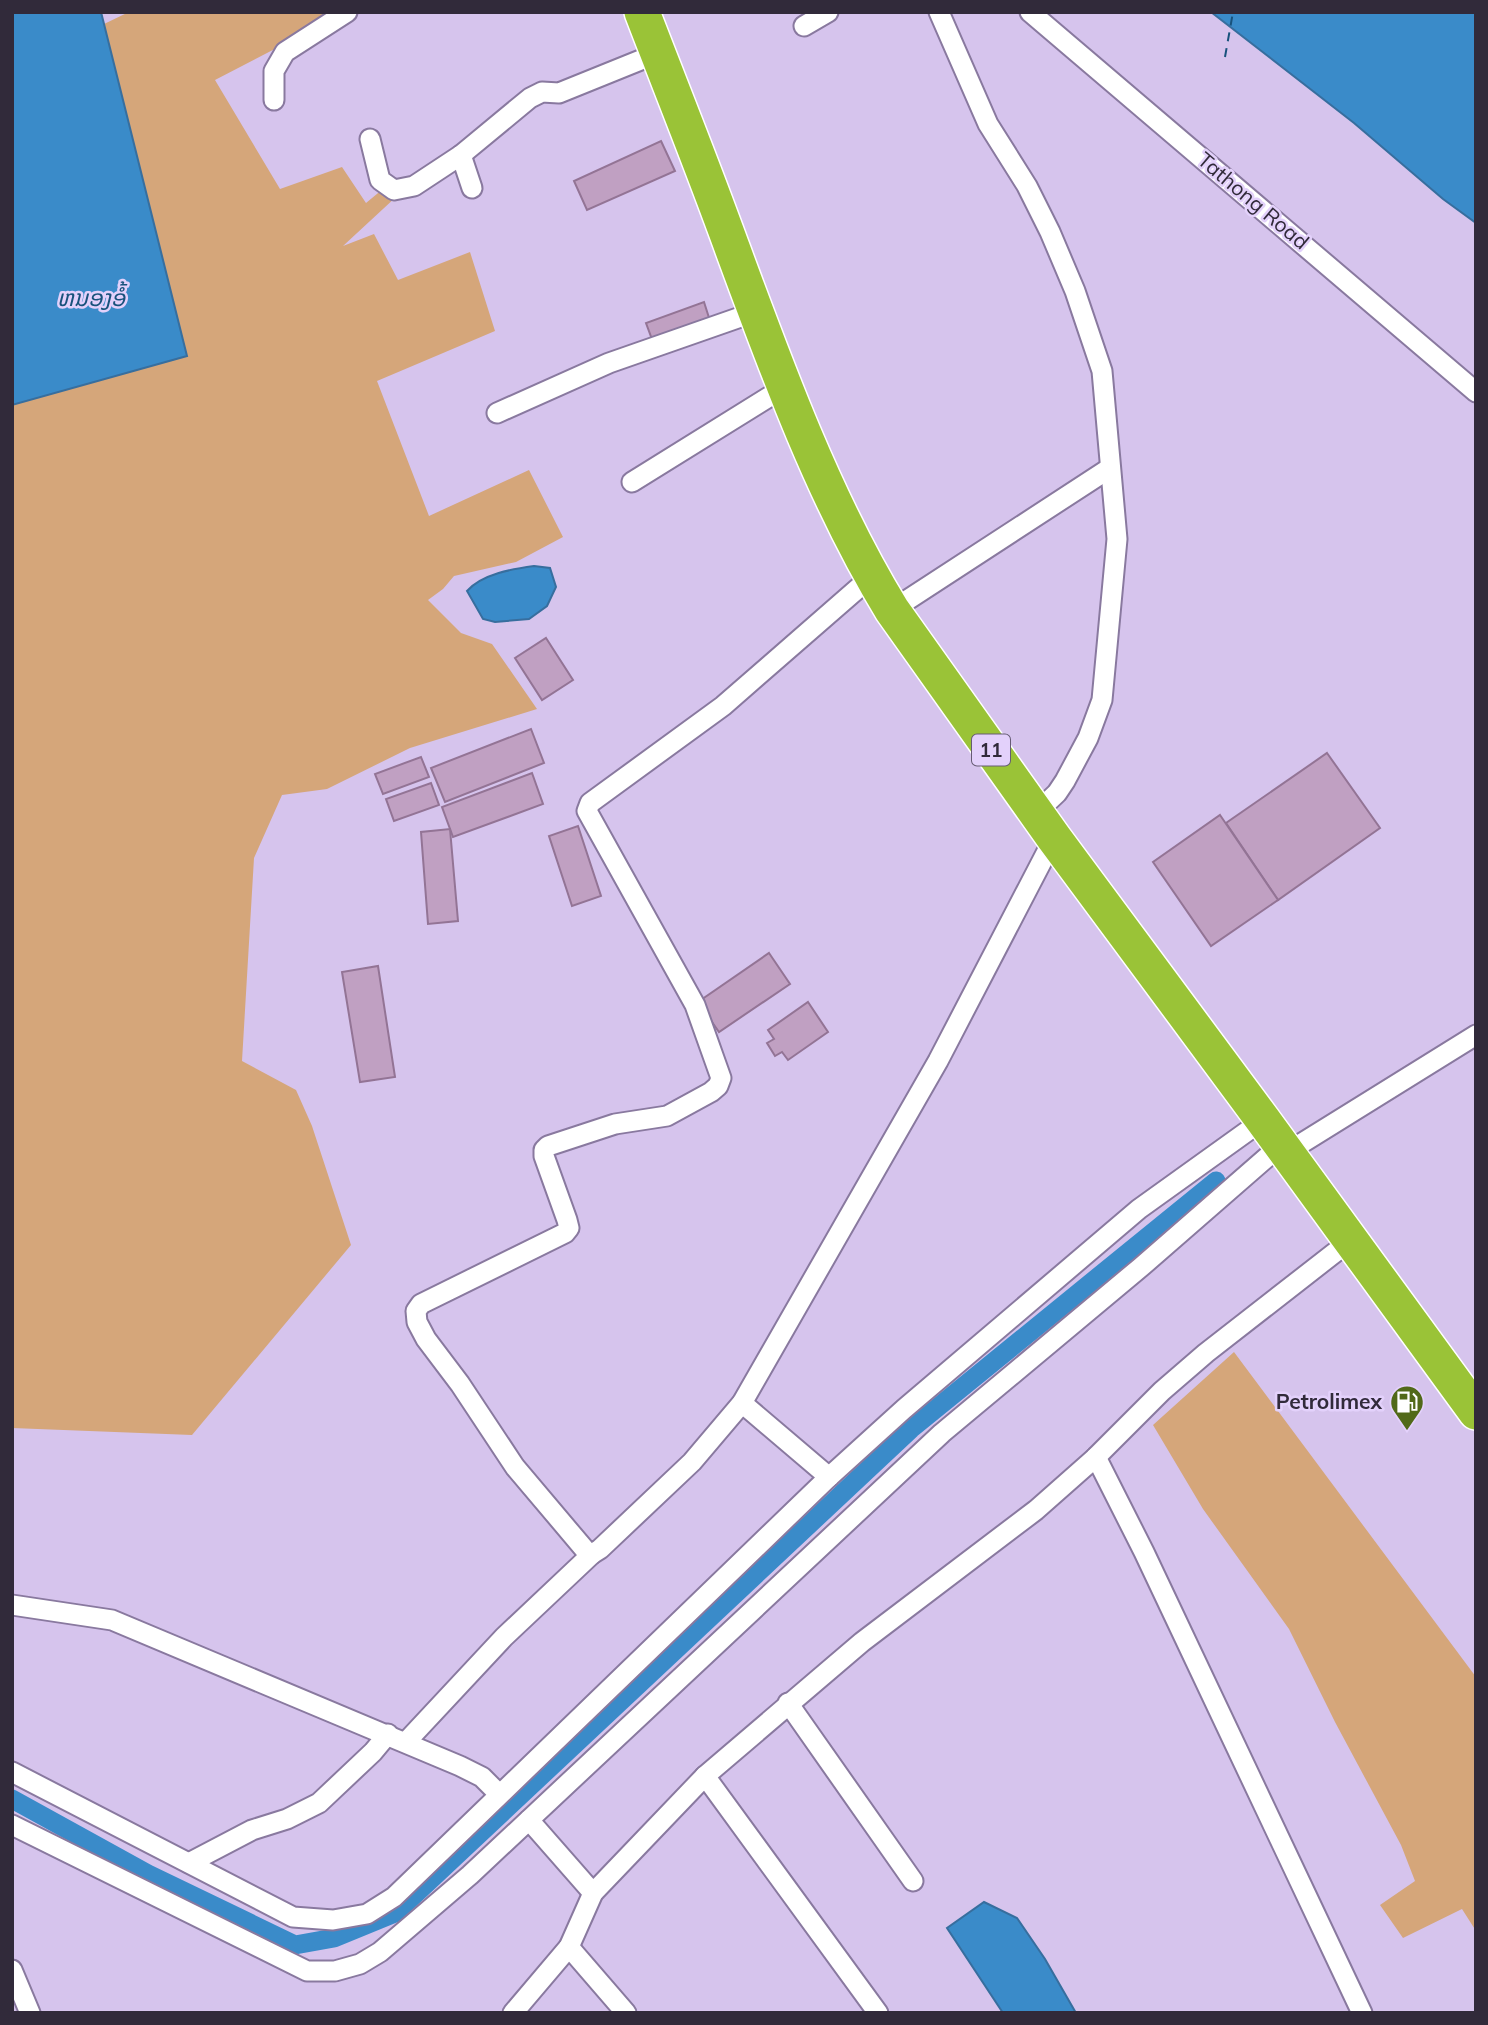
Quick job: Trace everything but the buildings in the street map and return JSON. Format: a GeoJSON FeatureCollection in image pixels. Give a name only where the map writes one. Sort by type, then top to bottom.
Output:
{"type":"FeatureCollection","features":[{"type":"Feature","properties":{"kind":"highway","name":"11"},"geometry":{"type":"LineString","coordinates":[[642,12],[675,92],[785,387],[872,577],[892,610],[1045,826],[1476,1412]]}},
{"type":"Feature","properties":{"kind":"street"},"geometry":{"type":"LineString","coordinates":[[274,100],[274,71],[285,52],[347,12]]}},
{"type":"Feature","properties":{"kind":"street"},"geometry":{"type":"LineString","coordinates":[[804,26],[828,12]]}},
{"type":"Feature","properties":{"kind":"street"},"geometry":{"type":"LineString","coordinates":[[189,1863],[252,1830],[287,1819],[319,1803],[373,1752],[397,1738],[600,1549],[692,1462],[742,1403],[938,1061],[1045,826],[1057,793],[1088,738],[1102,700],[1117,540],[1102,371],[1075,291],[1050,232],[1027,186],[988,124],[939,12]]}},
{"type":"Feature","properties":{"kind":"street","name":"Tathong Road"},"geometry":{"type":"LineString","coordinates":[[1030,12],[1476,392]]}},
{"type":"Feature","properties":{"kind":"street"},"geometry":{"type":"LineString","coordinates":[[370,139],[380,180],[394,190],[414,186],[461,155],[530,98],[542,92],[559,93],[658,53]]}},
{"type":"Feature","properties":{"kind":"street"},"geometry":{"type":"LineString","coordinates":[[461,155],[472,188]]}},
{"type":"Feature","properties":{"kind":"street"},"geometry":{"type":"LineString","coordinates":[[497,413],[609,363],[755,312]]}},
{"type":"Feature","properties":{"kind":"street"},"geometry":{"type":"LineString","coordinates":[[632,482],[785,387]]}},
{"type":"Feature","properties":{"kind":"street"},"geometry":{"type":"LineString","coordinates":[[892,610],[1110,467]]}},
{"type":"Feature","properties":{"kind":"street"},"geometry":{"type":"LineString","coordinates":[[592,1554],[586,1551],[515,1467],[460,1384],[426,1339],[417,1322],[416,1311],[421,1304],[565,1233],[569,1228],[567,1220],[544,1156],[544,1150],[548,1146],[615,1124],[667,1116],[718,1086],[721,1078],[695,1005],[587,811],[590,803],[723,706],[872,577]]}},
{"type":"Feature","properties":{"kind":"street"},"geometry":{"type":"LineString","coordinates":[[12,1772],[293,1917],[333,1920],[367,1914],[394,1897],[829,1477],[914,1400],[1118,1227],[1277,1139],[1476,1035]]}},
{"type":"Feature","properties":{"kind":"street"},"geometry":{"type":"LineString","coordinates":[[12,1825],[307,1971],[335,1971],[360,1964],[380,1952],[470,1875],[942,1433],[1141,1267],[1277,1139]]}},
{"type":"Feature","properties":{"kind":"street"},"geometry":{"type":"LineString","coordinates":[[513,2013],[569,1947],[593,1892],[705,1776],[862,1642],[1036,1510],[1096,1457],[1197,1360],[1351,1240]]}},
{"type":"Feature","properties":{"kind":"street"},"geometry":{"type":"LineString","coordinates":[[742,1403],[829,1477]]}},
{"type":"Feature","properties":{"kind":"street"},"geometry":{"type":"LineString","coordinates":[[1096,1457],[1150,1564],[1362,2013]]}},
{"type":"Feature","properties":{"kind":"street"},"geometry":{"type":"LineString","coordinates":[[12,1605],[113,1620],[397,1738],[482,1777],[499,1794]]}},
{"type":"Feature","properties":{"kind":"street"},"geometry":{"type":"LineString","coordinates":[[788,1703],[913,1881]]}},
{"type":"Feature","properties":{"kind":"street"},"geometry":{"type":"LineString","coordinates":[[705,1776],[878,2013]]}},
{"type":"Feature","properties":{"kind":"street"},"geometry":{"type":"LineString","coordinates":[[528,1820],[593,1892]]}},
{"type":"Feature","properties":{"kind":"street"},"geometry":{"type":"LineString","coordinates":[[569,1947],[626,2013]]}},
{"type":"Feature","properties":{"kind":"street"},"geometry":{"type":"LineString","coordinates":[[12,1970],[30,2013]]}},
{"type":"Feature","properties":{"kind":"shaded area"},"geometry":{"type":"Polygon","coordinates":[[[129,12],[346,12],[215,80],[280,189],[342,167],[366,203],[395,179],[410,184],[343,246],[374,234],[398,280],[470,252],[495,331],[377,381],[429,516],[529,470],[563,537],[516,562],[454,576],[428,600],[461,633],[492,644],[537,709],[410,748],[327,789],[282,795],[254,858],[242,1061],[296,1090],[312,1126],[351,1245],[192,1435],[12,1428],[12,405],[187,356],[104,24],[129,12]]]}},
{"type":"Feature","properties":{"kind":"shaded area"},"geometry":{"type":"Polygon","coordinates":[[[1234,1352],[1476,1677],[1476,1931],[1462,1909],[1403,1938],[1380,1905],[1415,1881],[1401,1845],[1289,1629],[1203,1509],[1153,1425],[1234,1352]]]}},
{"type":"Feature","properties":{"kind":"water","name":"ຫນອງອໍ້"},"geometry":{"type":"Polygon","coordinates":[[[12,12],[101,12],[187,356],[12,405],[12,12]]]}},
{"type":"Feature","properties":{"kind":"water"},"geometry":{"type":"Polygon","coordinates":[[[1211,12],[1476,12],[1476,223],[1443,199],[1354,123],[1211,12]]]}},
{"type":"Feature","properties":{"kind":"water"},"geometry":{"type":"Polygon","coordinates":[[[534,566],[550,568],[556,587],[547,606],[529,619],[495,622],[483,619],[467,591],[489,576],[534,566]]]}},
{"type":"Feature","properties":{"kind":"water"},"geometry":{"type":"Polygon","coordinates":[[[984,1902],[1017,1918],[1045,1959],[1076,2013],[1003,2013],[947,1928],[984,1902]]]}},
{"type":"Feature","properties":{"kind":"waterway"},"geometry":{"type":"LineString","coordinates":[[12,1799],[148,1874],[295,1945],[334,1938],[395,1913],[911,1429],[1216,1181]]}},
{"type":"Feature","properties":{"kind":"ferry route"},"geometry":{"type":"LineString","coordinates":[[1225,57],[1233,12]]}},
{"type":"Feature","properties":{"kind":"place","name":"Petrolimex"},"geometry":{"type":"Point","coordinates":[1407,1432]}}]}
